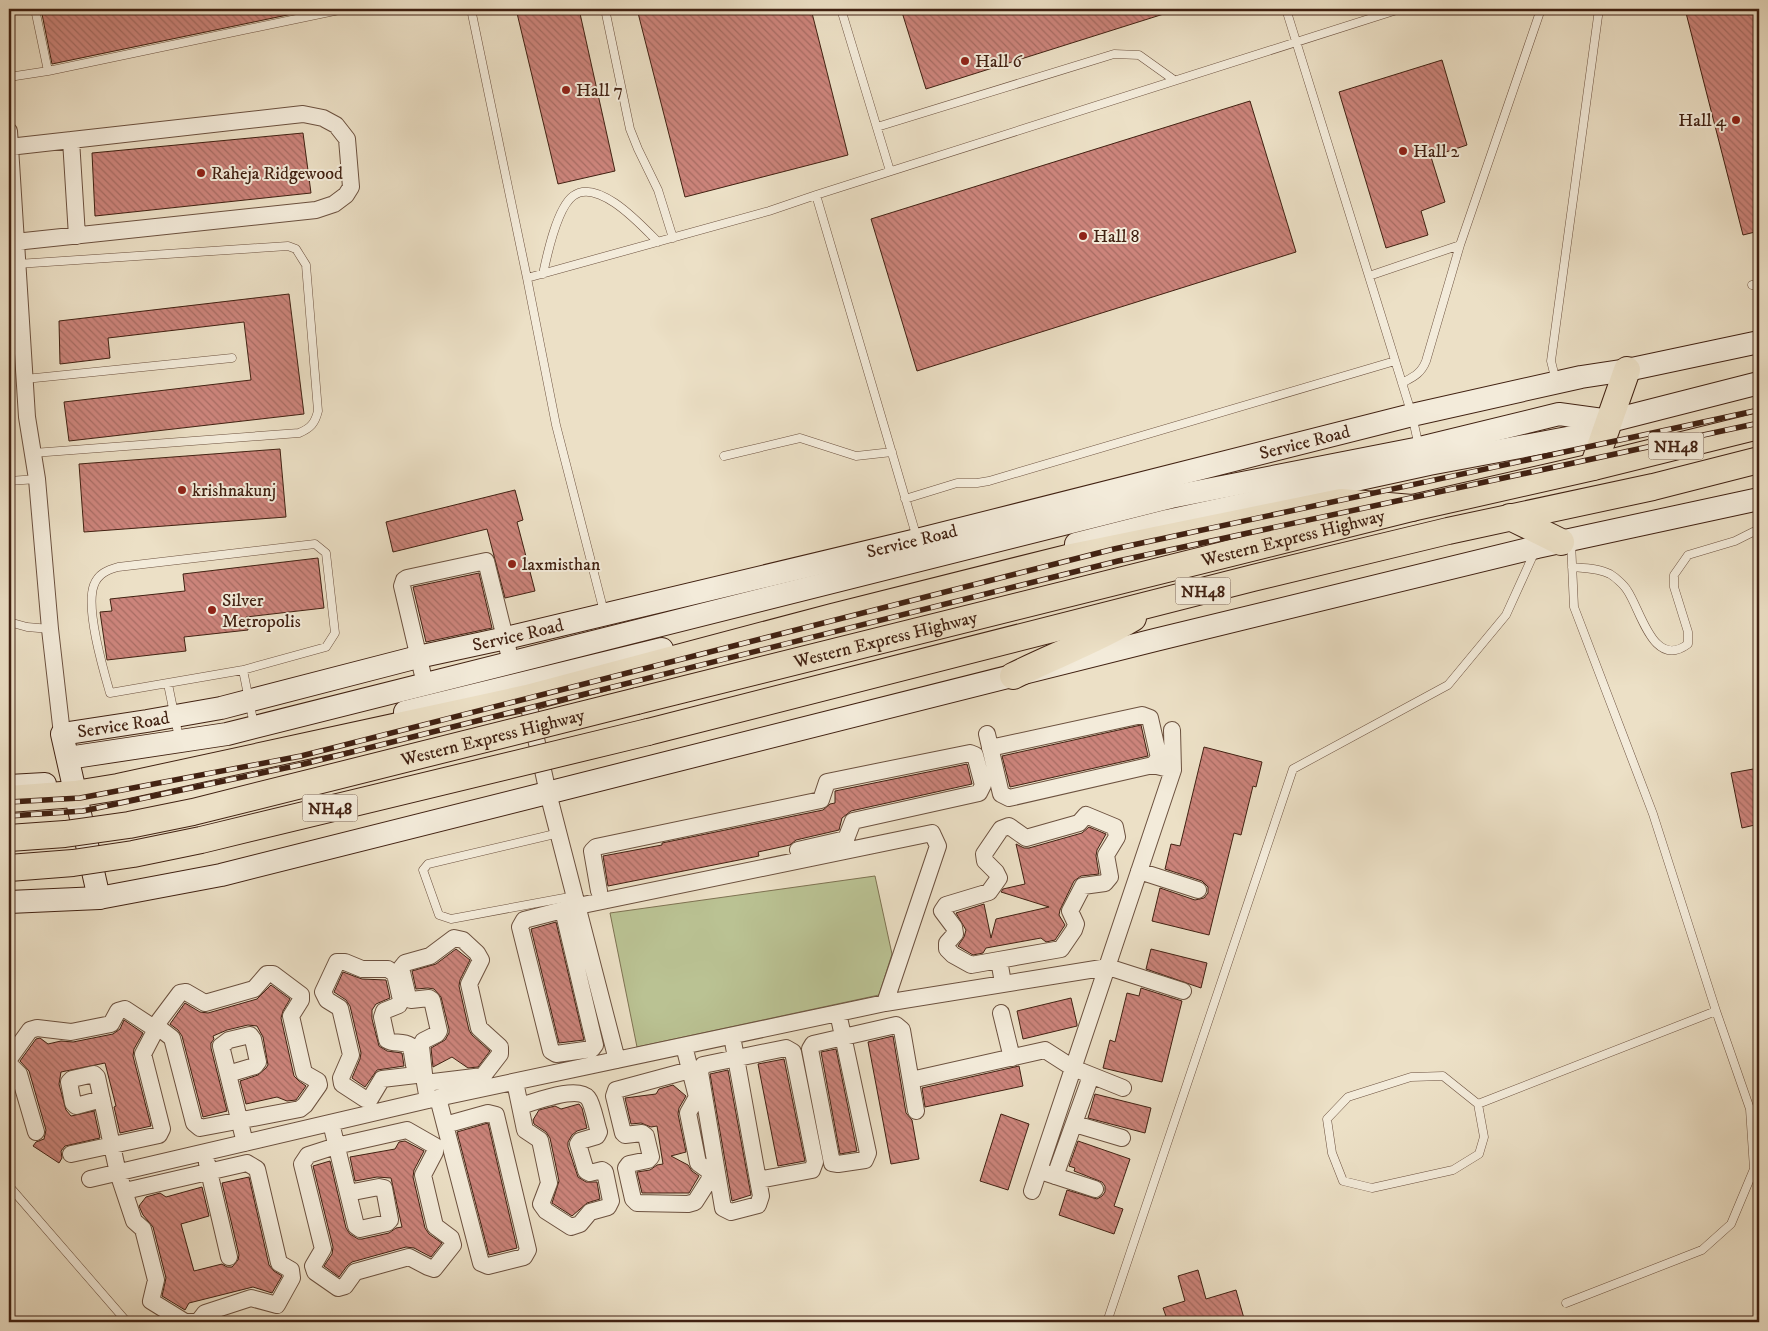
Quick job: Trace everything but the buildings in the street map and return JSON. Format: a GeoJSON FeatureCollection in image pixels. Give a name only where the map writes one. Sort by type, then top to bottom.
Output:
{"type":"FeatureCollection","features":[{"type":"Feature","properties":{"kind":"highway"},"geometry":{"type":"LineString","coordinates":[[1593,467],[1627,370]]}},
{"type":"Feature","properties":{"kind":"highway","name":"Western Express Highway"},"geometry":{"type":"LineString","coordinates":[[9,838],[65,834],[129,826],[193,812],[1412,508],[1593,467],[1759,426]]}},
{"type":"Feature","properties":{"kind":"highway","name":"Western Express Highway"},"geometry":{"type":"LineString","coordinates":[[9,868],[73,863],[132,854],[201,840],[648,732],[1161,601],[1510,517],[1653,487],[1759,460]]}},
{"type":"Feature","properties":{"kind":"highway"},"geometry":{"type":"LineString","coordinates":[[9,799],[74,788],[157,779],[527,698],[832,617],[1067,558],[1341,502],[1412,508]]}},
{"type":"Feature","properties":{"kind":"highway"},"geometry":{"type":"LineString","coordinates":[[1510,517],[1556,543]]}},
{"type":"Feature","properties":{"kind":"highway"},"geometry":{"type":"LineString","coordinates":[[1013,676],[1042,661],[1090,642],[1161,601]]}},
{"type":"Feature","properties":{"kind":"main road","name":"Service Road"},"geometry":{"type":"LineString","coordinates":[[62,734],[222,708],[418,654],[505,634],[840,569],[1158,490],[1412,415],[1759,342]]}},
{"type":"Feature","properties":{"kind":"main road"},"geometry":{"type":"LineString","coordinates":[[9,786],[74,788],[266,748],[717,636],[1167,521],[1429,464],[1583,435],[1610,421],[1759,383]]}},
{"type":"Feature","properties":{"kind":"main road"},"geometry":{"type":"LineString","coordinates":[[1158,490],[1420,448],[1559,414],[1610,421]]}},
{"type":"Feature","properties":{"kind":"main road"},"geometry":{"type":"LineString","coordinates":[[9,902],[99,898],[221,875],[1013,676],[1556,543],[1759,499]]}},
{"type":"Feature","properties":{"kind":"main road"},"geometry":{"type":"LineString","coordinates":[[68,758],[227,734],[574,646],[840,569]]}},
{"type":"Feature","properties":{"kind":"main road"},"geometry":{"type":"LineString","coordinates":[[568,623],[574,646]]}},
{"type":"Feature","properties":{"kind":"main road"},"geometry":{"type":"LineString","coordinates":[[62,734],[99,898]]}},
{"type":"Feature","properties":{"kind":"street"},"geometry":{"type":"LineString","coordinates":[[9,147],[303,114],[323,118],[336,125],[347,139],[351,187],[346,195],[334,204],[316,210],[12,242]]}},
{"type":"Feature","properties":{"kind":"street"},"geometry":{"type":"LineString","coordinates":[[9,131],[12,242],[16,264],[27,417],[37,479],[50,629],[62,734]]}},
{"type":"Feature","properties":{"kind":"street"},"geometry":{"type":"LineString","coordinates":[[71,140],[77,236]]}},
{"type":"Feature","properties":{"kind":"street"},"geometry":{"type":"LineString","coordinates":[[425,684],[402,586],[407,578],[486,561],[511,662]]}},
{"type":"Feature","properties":{"kind":"street"},"geometry":{"type":"LineString","coordinates":[[527,698],[559,833],[572,904],[595,1045],[592,1049],[556,1054],[551,1051],[520,927],[524,920],[572,904],[599,891],[846,839],[853,821],[978,793],[983,785],[975,755],[970,753],[827,782],[821,800],[596,846],[592,851],[599,891]]}},
{"type":"Feature","properties":{"kind":"street"},"geometry":{"type":"LineString","coordinates":[[1153,765],[1159,758],[1150,718],[1142,715],[988,741],[1001,794],[1009,798],[1153,765],[1173,770]]}},
{"type":"Feature","properties":{"kind":"street"},"geometry":{"type":"LineString","coordinates":[[1032,1191],[1173,770],[1172,730]]}},
{"type":"Feature","properties":{"kind":"street"},"geometry":{"type":"LineString","coordinates":[[1086,815],[1115,827],[1117,837],[1106,855],[1110,877],[1105,883],[1083,886],[1070,911],[1076,924],[1074,930],[1061,949],[999,960],[971,965],[953,955],[947,949],[947,943],[955,934],[954,927],[942,911],[946,905],[992,890],[999,878],[985,861],[984,854],[1001,829],[1009,826],[1026,838],[1079,823],[1086,815]]}},
{"type":"Feature","properties":{"kind":"street"},"geometry":{"type":"LineString","coordinates":[[572,904],[932,833],[938,846],[886,1003]]}},
{"type":"Feature","properties":{"kind":"street"},"geometry":{"type":"LineString","coordinates":[[1139,871],[1198,890]]}},
{"type":"Feature","properties":{"kind":"street"},"geometry":{"type":"LineString","coordinates":[[572,904],[617,1060]]}},
{"type":"Feature","properties":{"kind":"street"},"geometry":{"type":"LineString","coordinates":[[420,1079],[421,1046],[423,1041],[439,1031],[432,1000],[429,998],[411,1000],[408,997],[401,968],[405,963],[430,956],[454,938],[464,940],[481,960],[469,984],[479,1028],[500,1047],[500,1054],[484,1076],[420,1079],[382,1079],[370,1099],[365,1099],[342,1084],[340,1078],[351,1055],[340,1008],[327,1000],[323,992],[337,962],[345,962],[362,969],[388,969],[395,974],[401,1000],[398,1005],[384,1011],[382,1017],[387,1040],[390,1042],[404,1042],[411,1046],[420,1079],[429,1100],[445,1125],[481,1263],[488,1266],[524,1257],[528,1250],[496,1115],[488,1113],[445,1125]]}},
{"type":"Feature","properties":{"kind":"street"},"geometry":{"type":"LineString","coordinates":[[999,960],[1003,982]]}},
{"type":"Feature","properties":{"kind":"street"},"geometry":{"type":"LineString","coordinates":[[90,1179],[429,1100],[886,1003],[1003,982],[1108,966],[1183,991]]}},
{"type":"Feature","properties":{"kind":"street"},"geometry":{"type":"LineString","coordinates":[[267,974],[273,974],[301,995],[301,1000],[291,1016],[304,1073],[318,1081],[319,1085],[300,1109],[239,1119],[200,1128],[194,1123],[172,1038],[159,1028],[159,1021],[180,993],[186,992],[205,1003],[254,990],[267,974]]}},
{"type":"Feature","properties":{"kind":"street"},"geometry":{"type":"LineString","coordinates":[[36,1132],[19,1074],[10,1065],[9,1060],[30,1030],[37,1028],[71,1032],[111,1024],[118,1011],[125,1009],[154,1028],[155,1032],[143,1054],[162,1129],[159,1135],[71,1154]]}},
{"type":"Feature","properties":{"kind":"street"},"geometry":{"type":"LineString","coordinates":[[838,1013],[843,1036],[868,1153],[865,1160],[838,1164],[832,1163],[810,1049],[813,1044],[843,1036],[896,1025],[902,1030],[916,1111]]}},
{"type":"Feature","properties":{"kind":"street"},"geometry":{"type":"LineString","coordinates":[[1001,1014],[1012,1058]]}},
{"type":"Feature","properties":{"kind":"street"},"geometry":{"type":"LineString","coordinates":[[732,1036],[736,1058],[758,1180],[761,1196],[758,1205],[731,1212],[723,1208],[700,1072],[703,1065],[736,1058],[786,1048],[793,1052],[815,1162],[812,1170],[758,1180]]}},
{"type":"Feature","properties":{"kind":"street"},"geometry":{"type":"LineString","coordinates":[[684,1046],[697,1097],[688,1113],[698,1162],[710,1171],[711,1177],[695,1202],[688,1204],[637,1203],[633,1199],[626,1168],[629,1164],[648,1160],[651,1157],[646,1136],[642,1133],[625,1135],[623,1133],[614,1096],[616,1090],[690,1070]]}},
{"type":"Feature","properties":{"kind":"street"},"geometry":{"type":"LineString","coordinates":[[911,1080],[1045,1050],[1073,1068],[1123,1088]]}},
{"type":"Feature","properties":{"kind":"street"},"geometry":{"type":"LineString","coordinates":[[228,1074],[245,1144]]}},
{"type":"Feature","properties":{"kind":"street"},"geometry":{"type":"LineString","coordinates":[[1055,1176],[1091,1076]]}},
{"type":"Feature","properties":{"kind":"street"},"geometry":{"type":"LineString","coordinates":[[515,1082],[520,1106],[525,1130],[540,1140],[549,1183],[542,1204],[546,1211],[570,1227],[580,1224],[590,1212],[608,1207],[611,1201],[605,1172],[602,1170],[590,1173],[586,1171],[578,1144],[580,1141],[597,1136],[599,1132],[589,1099],[582,1094],[567,1093],[520,1106]]}},
{"type":"Feature","properties":{"kind":"street"},"geometry":{"type":"LineString","coordinates":[[102,1099],[118,1173],[134,1221],[143,1229],[156,1280],[151,1301],[185,1322],[198,1322],[205,1313],[251,1298],[277,1305],[292,1278],[291,1270],[279,1263],[257,1169],[248,1164],[125,1191]]}},
{"type":"Feature","properties":{"kind":"street"},"geometry":{"type":"LineString","coordinates":[[331,1123],[348,1193]]}},
{"type":"Feature","properties":{"kind":"street"},"geometry":{"type":"LineString","coordinates":[[1075,1124],[1122,1138]]}},
{"type":"Feature","properties":{"kind":"street"},"geometry":{"type":"LineString","coordinates":[[407,1130],[435,1146],[435,1152],[423,1175],[434,1226],[451,1238],[453,1245],[434,1269],[409,1257],[356,1272],[345,1286],[338,1288],[315,1272],[313,1266],[323,1249],[302,1164],[308,1155],[336,1146],[407,1130]]}},
{"type":"Feature","properties":{"kind":"street"},"geometry":{"type":"LineString","coordinates":[[205,1153],[229,1257]]}},
{"type":"Feature","properties":{"kind":"street"},"geometry":{"type":"LineString","coordinates":[[1039,1171],[1095,1189]]}},
{"type":"Feature","properties":{"kind":"lane"},"geometry":{"type":"LineString","coordinates":[[35,9],[48,71]]}},
{"type":"Feature","properties":{"kind":"lane"},"geometry":{"type":"LineString","coordinates":[[9,77],[48,71],[344,9]]}},
{"type":"Feature","properties":{"kind":"lane"},"geometry":{"type":"LineString","coordinates":[[471,9],[556,425],[604,615]]}},
{"type":"Feature","properties":{"kind":"lane"},"geometry":{"type":"LineString","coordinates":[[605,9],[630,129],[658,190],[673,238]]}},
{"type":"Feature","properties":{"kind":"lane"},"geometry":{"type":"LineString","coordinates":[[841,9],[890,171]]}},
{"type":"Feature","properties":{"kind":"lane"},"geometry":{"type":"LineString","coordinates":[[1286,9],[1412,415],[1420,448]]}},
{"type":"Feature","properties":{"kind":"lane"},"geometry":{"type":"LineString","coordinates":[[527,278],[770,211],[1400,9]]}},
{"type":"Feature","properties":{"kind":"lane"},"geometry":{"type":"LineString","coordinates":[[1402,383],[1417,376],[1426,362],[1460,245],[1541,9]]}},
{"type":"Feature","properties":{"kind":"lane"},"geometry":{"type":"LineString","coordinates":[[1557,383],[1551,361],[1599,9]]}},
{"type":"Feature","properties":{"kind":"lane"},"geometry":{"type":"LineString","coordinates":[[877,127],[1114,54],[1138,55],[1174,80]]}},
{"type":"Feature","properties":{"kind":"lane"},"geometry":{"type":"LineString","coordinates":[[543,274],[550,241],[563,208],[572,197],[580,192],[592,191],[611,200],[640,223],[658,242]]}},
{"type":"Feature","properties":{"kind":"lane"},"geometry":{"type":"LineString","coordinates":[[816,195],[920,550]]}},
{"type":"Feature","properties":{"kind":"lane"},"geometry":{"type":"LineString","coordinates":[[1369,276],[1460,245]]}},
{"type":"Feature","properties":{"kind":"lane"},"geometry":{"type":"LineString","coordinates":[[16,264],[288,246],[296,249],[302,257],[306,265],[307,274],[318,411],[316,422],[308,429],[299,433],[33,453]]}},
{"type":"Feature","properties":{"kind":"lane"},"geometry":{"type":"LineString","coordinates":[[25,379],[232,358]]}},
{"type":"Feature","properties":{"kind":"lane"},"geometry":{"type":"LineString","coordinates":[[905,499],[957,483],[989,481],[1395,361]]}},
{"type":"Feature","properties":{"kind":"lane"},"geometry":{"type":"LineString","coordinates":[[724,456],[800,438],[856,456],[892,452]]}},
{"type":"Feature","properties":{"kind":"lane"},"geometry":{"type":"LineString","coordinates":[[9,481],[37,479]]}},
{"type":"Feature","properties":{"kind":"lane"},"geometry":{"type":"LineString","coordinates":[[1572,567],[1595,569],[1610,574],[1627,589],[1647,632],[1662,649],[1673,652],[1682,649],[1688,644],[1688,632],[1674,587],[1674,575],[1688,555],[1735,541],[1759,528]]}},
{"type":"Feature","properties":{"kind":"lane"},"geometry":{"type":"LineString","coordinates":[[1107,1322],[1293,769],[1448,685],[1506,615],[1556,543],[1572,567],[1574,607],[1652,814],[1716,1011],[1750,1108],[1754,1169],[1731,1224],[1702,1250],[1566,1303]]}},
{"type":"Feature","properties":{"kind":"lane"},"geometry":{"type":"LineString","coordinates":[[315,544],[326,552],[335,633],[326,647],[243,670],[168,684],[110,693],[103,669],[91,606],[94,586],[100,575],[118,567],[315,544]]}},
{"type":"Feature","properties":{"kind":"lane"},"geometry":{"type":"LineString","coordinates":[[9,622],[27,627],[50,629]]}},
{"type":"Feature","properties":{"kind":"lane"},"geometry":{"type":"LineString","coordinates":[[243,670],[254,727]]}},
{"type":"Feature","properties":{"kind":"lane"},"geometry":{"type":"LineString","coordinates":[[168,684],[179,741]]}},
{"type":"Feature","properties":{"kind":"lane"},"geometry":{"type":"LineString","coordinates":[[559,833],[428,864],[423,870],[439,915],[451,919],[572,904]]}},
{"type":"Feature","properties":{"kind":"lane"},"geometry":{"type":"LineString","coordinates":[[1478,1104],[1716,1011]]}},
{"type":"Feature","properties":{"kind":"lane"},"geometry":{"type":"LineString","coordinates":[[1443,1076],[1478,1104],[1484,1137],[1479,1154],[1453,1170],[1372,1188],[1343,1180],[1332,1153],[1327,1118],[1348,1097],[1411,1077],[1443,1076]]}},
{"type":"Feature","properties":{"kind":"lane"},"geometry":{"type":"LineString","coordinates":[[9,1186],[128,1322]]}},
{"type":"Feature","properties":{"kind":"green space"},"geometry":{"type":"Polygon","coordinates":[[[875,876],[892,954],[879,995],[637,1047],[610,913],[875,876]]]}},
{"type":"Feature","properties":{"kind":"railway"},"geometry":{"type":"LineString","coordinates":[[9,802],[80,798],[301,756],[1114,549],[1759,410]]}},
{"type":"Feature","properties":{"kind":"railway"},"geometry":{"type":"LineString","coordinates":[[9,816],[83,811],[304,764],[1118,561],[1759,423]]}},
{"type":"Feature","properties":{"kind":"place","name":"Hall 6"},"geometry":{"type":"Point","coordinates":[965,61]}},
{"type":"Feature","properties":{"kind":"place","name":"Hall 7"},"geometry":{"type":"Point","coordinates":[566,90]}},
{"type":"Feature","properties":{"kind":"place","name":"Hall 4"},"geometry":{"type":"Point","coordinates":[1736,120]}},
{"type":"Feature","properties":{"kind":"place","name":"Hall 2"},"geometry":{"type":"Point","coordinates":[1403,151]}},
{"type":"Feature","properties":{"kind":"place","name":"Raheja Ridgewood"},"geometry":{"type":"Point","coordinates":[201,173]}},
{"type":"Feature","properties":{"kind":"place","name":"Hall 8"},"geometry":{"type":"Point","coordinates":[1083,236]}},
{"type":"Feature","properties":{"kind":"place","name":"krishnakunj"},"geometry":{"type":"Point","coordinates":[182,490]}},
{"type":"Feature","properties":{"kind":"place","name":"laxmisthan"},"geometry":{"type":"Point","coordinates":[512,564]}},
{"type":"Feature","properties":{"kind":"place","name":"Silver Metropolis"},"geometry":{"type":"Point","coordinates":[212,610]}}]}
